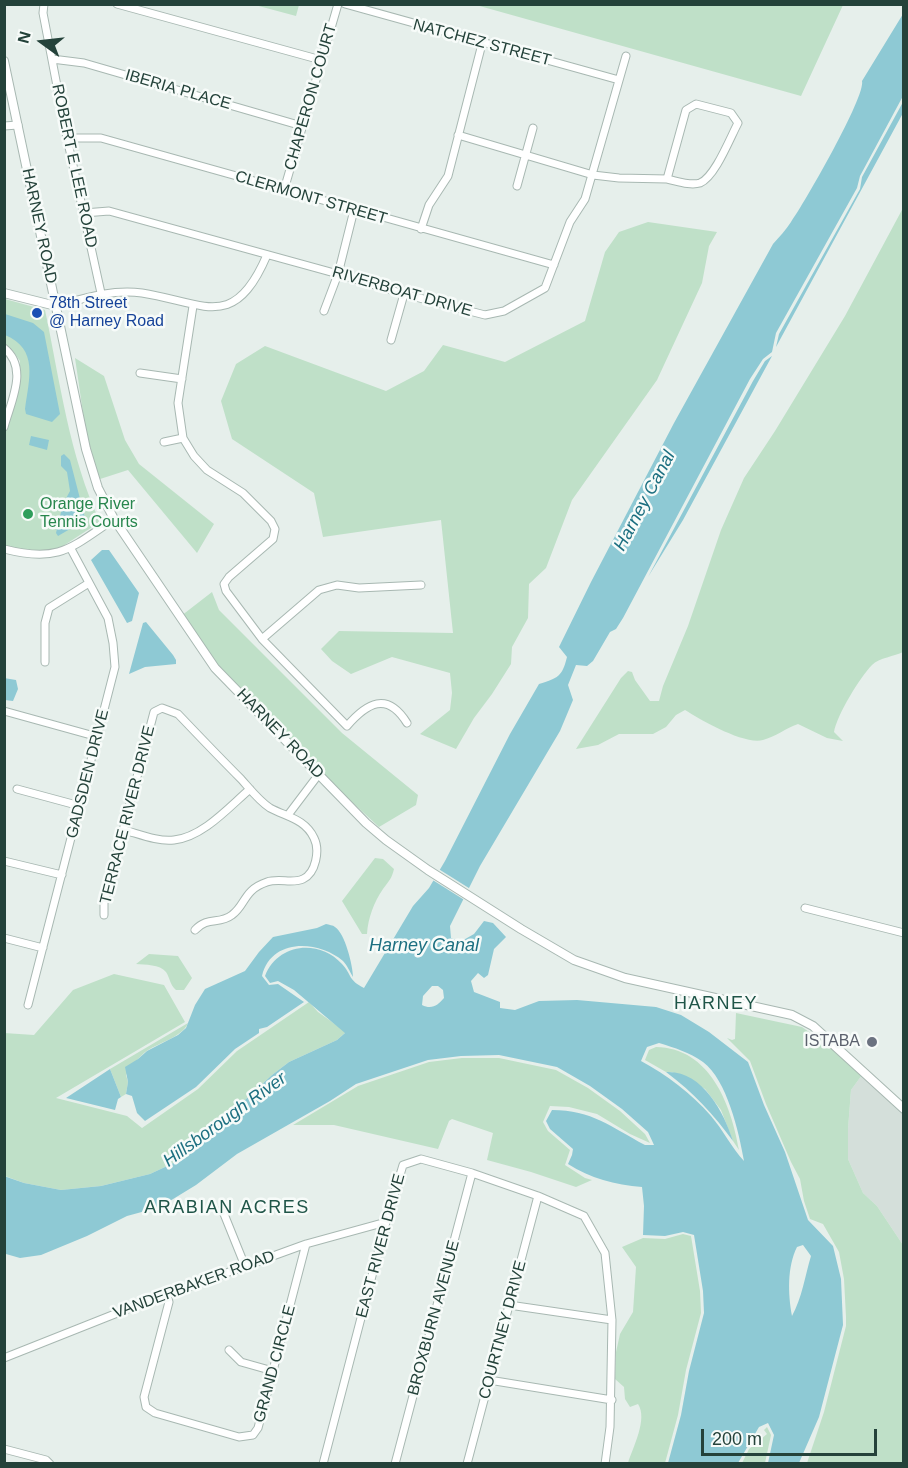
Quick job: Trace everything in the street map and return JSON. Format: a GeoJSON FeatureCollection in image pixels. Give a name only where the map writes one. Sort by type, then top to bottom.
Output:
{"type":"FeatureCollection","features":[{"type":"Feature","properties":{"kind":"street","name":"ROBERT E LEE ROAD"},"geometry":{"type":"LineString","coordinates":[[44,4],[43,13],[67,138],[101,293]]}},
{"type":"Feature","properties":{"kind":"street"},"geometry":{"type":"LineString","coordinates":[[117,4],[321,60]]}},
{"type":"Feature","properties":{"kind":"street","name":"CHAPERON COURT"},"geometry":{"type":"LineString","coordinates":[[284,190],[338,4]]}},
{"type":"Feature","properties":{"kind":"street","name":"NATCHEZ STREET"},"geometry":{"type":"LineString","coordinates":[[345,4],[482,44],[619,80]]}},
{"type":"Feature","properties":{"kind":"street"},"geometry":{"type":"LineString","coordinates":[[421,228],[429,205],[448,176],[482,44]]}},
{"type":"Feature","properties":{"kind":"street","name":"RIVERBOAT DRIVE"},"geometry":{"type":"LineString","coordinates":[[84,213],[109,211],[485,315],[504,311],[545,288],[570,222],[585,200],[626,56]]}},
{"type":"Feature","properties":{"kind":"street","name":"IBERIA PLACE"},"geometry":{"type":"LineString","coordinates":[[52,59],[84,63],[302,126]]}},
{"type":"Feature","properties":{"kind":"street","name":"HARNEY ROAD"},"geometry":{"type":"LineString","coordinates":[[4,61],[91,468],[98,488],[114,519],[215,668],[366,823],[428,870],[574,960],[625,978],[792,1015],[813,1026],[903,1109]]}},
{"type":"Feature","properties":{"kind":"street"},"geometry":{"type":"LineString","coordinates":[[458,135],[593,175],[667,179],[693,184],[711,176],[738,123],[731,113],[696,104],[686,110],[667,179]]}},
{"type":"Feature","properties":{"kind":"street"},"geometry":{"type":"LineString","coordinates":[[4,126],[18,125]]}},
{"type":"Feature","properties":{"kind":"street"},"geometry":{"type":"LineString","coordinates":[[516,186],[533,128]]}},
{"type":"Feature","properties":{"kind":"street","name":"CLERMONT STREET"},"geometry":{"type":"LineString","coordinates":[[67,138],[100,138],[554,265]]}},
{"type":"Feature","properties":{"kind":"street"},"geometry":{"type":"LineString","coordinates":[[324,311],[338,274],[354,210]]}},
{"type":"Feature","properties":{"kind":"street"},"geometry":{"type":"LineString","coordinates":[[4,293],[56,306],[101,293],[141,293],[210,308],[227,304],[243,296],[260,272],[267,255]]}},
{"type":"Feature","properties":{"kind":"street"},"geometry":{"type":"LineString","coordinates":[[391,340],[404,294]]}},
{"type":"Feature","properties":{"kind":"street"},"geometry":{"type":"LineString","coordinates":[[193,306],[178,403],[183,438],[194,456],[207,470],[243,493],[271,521],[275,529],[273,539],[229,577],[224,584],[225,591],[261,639],[347,726],[361,710],[374,703],[389,704],[400,712],[407,723]]}},
{"type":"Feature","properties":{"kind":"street"},"geometry":{"type":"LineString","coordinates":[[4,348],[17,363],[18,377],[4,427]]}},
{"type":"Feature","properties":{"kind":"street"},"geometry":{"type":"LineString","coordinates":[[140,373],[182,379]]}},
{"type":"Feature","properties":{"kind":"street"},"geometry":{"type":"LineString","coordinates":[[164,442],[183,438]]}},
{"type":"Feature","properties":{"kind":"street"},"geometry":{"type":"LineString","coordinates":[[4,549],[29,556],[49,555],[70,549],[114,519]]}},
{"type":"Feature","properties":{"kind":"street","name":"GADSDEN DRIVE"},"geometry":{"type":"LineString","coordinates":[[28,1005],[115,667],[108,618],[70,549]]}},
{"type":"Feature","properties":{"kind":"street"},"geometry":{"type":"LineString","coordinates":[[45,662],[45,623],[49,608],[89,583]]}},
{"type":"Feature","properties":{"kind":"street"},"geometry":{"type":"LineString","coordinates":[[261,639],[319,590],[329,586],[359,588],[422,585]]}},
{"type":"Feature","properties":{"kind":"street","name":"TERRACE RIVER DRIVE"},"geometry":{"type":"LineString","coordinates":[[104,915],[104,903],[154,712],[162,708],[178,714],[269,807],[299,820],[314,838],[316,859],[312,870],[305,878],[278,879],[256,886],[232,915],[204,922],[195,930]]}},
{"type":"Feature","properties":{"kind":"street"},"geometry":{"type":"LineString","coordinates":[[4,711],[98,737]]}},
{"type":"Feature","properties":{"kind":"street"},"geometry":{"type":"LineString","coordinates":[[288,815],[319,774]]}},
{"type":"Feature","properties":{"kind":"street"},"geometry":{"type":"LineString","coordinates":[[17,789],[80,806]]}},
{"type":"Feature","properties":{"kind":"street"},"geometry":{"type":"LineString","coordinates":[[124,830],[173,840],[189,837],[204,828],[250,789]]}},
{"type":"Feature","properties":{"kind":"street"},"geometry":{"type":"LineString","coordinates":[[4,861],[62,875]]}},
{"type":"Feature","properties":{"kind":"street"},"geometry":{"type":"LineString","coordinates":[[805,908],[903,933]]}},
{"type":"Feature","properties":{"kind":"street"},"geometry":{"type":"LineString","coordinates":[[4,938],[43,948]]}},
{"type":"Feature","properties":{"kind":"street","name":"EAST RIVER DRIVE"},"geometry":{"type":"LineString","coordinates":[[323,1464],[403,1165],[421,1159],[472,1173],[538,1196],[584,1216],[605,1253],[612,1320],[612,1400],[609,1450],[605,1464]]}},
{"type":"Feature","properties":{"kind":"street","name":"BROXBURN AVENUE"},"geometry":{"type":"LineString","coordinates":[[396,1464],[472,1173]]}},
{"type":"Feature","properties":{"kind":"street","name":"COURTNEY DRIVE"},"geometry":{"type":"LineString","coordinates":[[467,1464],[538,1196]]}},
{"type":"Feature","properties":{"kind":"street"},"geometry":{"type":"LineString","coordinates":[[222,1209],[245,1266]]}},
{"type":"Feature","properties":{"kind":"street","name":"VANDERBAKER ROAD"},"geometry":{"type":"LineString","coordinates":[[4,1358],[306,1244],[386,1222]]}},
{"type":"Feature","properties":{"kind":"street","name":"GRAND CIRCLE"},"geometry":{"type":"LineString","coordinates":[[167,1296],[169,1302],[144,1397],[145,1404],[150,1411],[239,1437],[249,1437],[258,1428],[306,1244]]}},
{"type":"Feature","properties":{"kind":"street"},"geometry":{"type":"LineString","coordinates":[[509,1305],[612,1320]]}},
{"type":"Feature","properties":{"kind":"street"},"geometry":{"type":"LineString","coordinates":[[229,1350],[242,1362],[273,1371]]}},
{"type":"Feature","properties":{"kind":"street"},"geometry":{"type":"LineString","coordinates":[[489,1380],[612,1400]]}},
{"type":"Feature","properties":{"kind":"street"},"geometry":{"type":"LineString","coordinates":[[4,1449],[46,1460],[51,1464]]}},
{"type":"Feature","properties":{"kind":"shaded area"},"geometry":{"type":"Polygon","coordinates":[[[862,1075],[903,1113],[903,1245],[877,1206],[863,1193],[848,1159],[851,1090],[862,1075]]]}},
{"type":"Feature","properties":{"kind":"green space"},"geometry":{"type":"Polygon","coordinates":[[[255,5],[299,5],[296,16],[255,5]]]}},
{"type":"Feature","properties":{"kind":"green space"},"geometry":{"type":"Polygon","coordinates":[[[476,5],[843,5],[801,96],[476,5]]]}},
{"type":"Feature","properties":{"kind":"green space"},"geometry":{"type":"Polygon","coordinates":[[[903,208],[903,652],[875,663],[861,678],[844,706],[834,732],[843,741],[827,738],[798,724],[772,737],[755,741],[723,731],[685,710],[676,715],[666,727],[653,734],[619,734],[598,745],[576,749],[621,678],[628,671],[632,672],[650,701],[659,701],[721,530],[744,478],[845,316],[903,208]]]}},
{"type":"Feature","properties":{"kind":"green space"},"geometry":{"type":"Polygon","coordinates":[[[648,222],[717,232],[709,246],[702,283],[657,380],[572,500],[546,568],[529,584],[528,618],[512,647],[511,664],[456,749],[420,734],[450,710],[452,693],[450,673],[392,657],[351,674],[332,661],[321,649],[339,631],[453,633],[441,520],[323,537],[314,493],[232,439],[221,401],[236,364],[265,346],[386,391],[424,371],[443,345],[505,362],[585,321],[605,252],[619,232],[648,222]]]}},
{"type":"Feature","properties":{"kind":"green space"},"geometry":{"type":"Polygon","coordinates":[[[5,299],[45,310],[80,471],[100,522],[63,546],[47,553],[5,547],[4,435],[20,378],[20,361],[5,345],[5,299]]]}},
{"type":"Feature","properties":{"kind":"green space"},"geometry":{"type":"Polygon","coordinates":[[[75,358],[104,376],[125,440],[139,464],[214,524],[197,553],[128,470],[97,480],[88,447],[75,358]]]}},
{"type":"Feature","properties":{"kind":"green space"},"geometry":{"type":"Polygon","coordinates":[[[212,592],[219,610],[342,733],[418,795],[416,805],[379,827],[313,766],[225,677],[181,616],[212,592]]]}},
{"type":"Feature","properties":{"kind":"green space"},"geometry":{"type":"Polygon","coordinates":[[[375,858],[383,859],[394,869],[374,905],[367,934],[362,934],[342,901],[375,858]]]}},
{"type":"Feature","properties":{"kind":"green space"},"geometry":{"type":"Polygon","coordinates":[[[149,954],[178,956],[192,978],[184,990],[176,990],[172,986],[163,969],[152,965],[136,964],[149,954]]]}},
{"type":"Feature","properties":{"kind":"green space"},"geometry":{"type":"Polygon","coordinates":[[[114,974],[164,985],[185,1022],[56,1098],[127,1116],[142,1128],[198,1089],[237,1051],[309,1002],[318,1012],[346,1032],[337,1040],[289,1062],[180,1160],[150,1174],[101,1186],[61,1190],[24,1183],[5,1176],[4,1033],[34,1035],[73,990],[114,974]]]}},
{"type":"Feature","properties":{"kind":"green space"},"geometry":{"type":"Polygon","coordinates":[[[736,1013],[802,1027],[832,1048],[862,1075],[851,1090],[848,1159],[863,1193],[877,1206],[903,1245],[903,1463],[807,1463],[824,1412],[846,1326],[844,1279],[839,1252],[823,1224],[810,1219],[800,1179],[766,1104],[750,1061],[727,1038],[735,1039],[736,1013]]]}},
{"type":"Feature","properties":{"kind":"green space"},"geometry":{"type":"Polygon","coordinates":[[[188,1023],[180,1033],[149,1049],[139,1058],[126,1075],[128,1082],[126,1094],[121,1097],[110,1069],[188,1023]]]}},
{"type":"Feature","properties":{"kind":"green space"},"geometry":{"type":"Polygon","coordinates":[[[656,1047],[675,1050],[691,1057],[704,1068],[723,1097],[739,1150],[721,1110],[705,1089],[645,1060],[649,1050],[656,1047]]]}},
{"type":"Feature","properties":{"kind":"green space"},"geometry":{"type":"Polygon","coordinates":[[[462,1058],[499,1058],[556,1070],[588,1088],[620,1111],[645,1134],[650,1143],[597,1114],[569,1107],[550,1106],[543,1122],[548,1131],[570,1150],[565,1165],[592,1180],[576,1187],[487,1160],[493,1133],[452,1119],[449,1121],[438,1149],[334,1125],[293,1125],[358,1086],[429,1062],[462,1058]]]}},
{"type":"Feature","properties":{"kind":"green space"},"geometry":{"type":"Polygon","coordinates":[[[683,1234],[691,1236],[700,1291],[701,1313],[686,1370],[678,1415],[665,1463],[628,1463],[641,1425],[641,1410],[638,1404],[630,1407],[625,1399],[624,1387],[615,1379],[616,1352],[620,1334],[633,1312],[636,1267],[622,1247],[643,1238],[665,1239],[683,1234]]]}},
{"type":"Feature","properties":{"kind":"green space"},"geometry":{"type":"Polygon","coordinates":[[[767,1427],[771,1435],[765,1463],[742,1463],[749,1449],[767,1434],[764,1430],[767,1427]]]}},
{"type":"Feature","properties":{"kind":"water"},"geometry":{"type":"Polygon","coordinates":[[[903,14],[903,96],[860,176],[857,188],[776,333],[772,352],[763,359],[750,379],[623,618],[616,629],[610,632],[593,661],[587,666],[576,665],[568,685],[573,700],[560,731],[480,866],[450,926],[451,938],[460,942],[474,934],[484,921],[493,923],[506,937],[494,949],[488,975],[484,978],[478,973],[471,981],[474,992],[500,1002],[500,1008],[515,1010],[539,1001],[577,1000],[656,1007],[681,1015],[709,1032],[748,1062],[785,1152],[808,1220],[833,1246],[841,1279],[843,1325],[819,1417],[799,1463],[768,1463],[774,1435],[768,1423],[759,1427],[738,1463],[668,1463],[704,1313],[703,1291],[694,1235],[683,1232],[665,1236],[643,1235],[642,1187],[603,1180],[568,1164],[573,1149],[550,1129],[546,1121],[552,1110],[590,1116],[645,1145],[654,1145],[648,1132],[622,1109],[590,1086],[557,1067],[499,1055],[461,1056],[428,1060],[356,1084],[237,1154],[196,1185],[160,1207],[127,1216],[41,1255],[20,1258],[6,1254],[4,1176],[24,1183],[61,1190],[101,1186],[150,1174],[180,1160],[289,1062],[337,1040],[345,1033],[294,990],[278,981],[270,983],[265,976],[279,957],[289,951],[311,948],[333,956],[353,980],[364,988],[413,906],[429,888],[445,861],[510,734],[539,684],[561,673],[567,657],[559,647],[591,582],[674,423],[773,244],[798,211],[833,150],[861,91],[862,81],[903,14]],[[432,986],[423,996],[422,1005],[434,1006],[444,998],[443,990],[438,986],[432,986]],[[659,1043],[647,1047],[641,1061],[687,1092],[715,1121],[744,1161],[731,1107],[719,1081],[711,1070],[698,1059],[676,1049],[659,1043]],[[803,1245],[797,1247],[791,1263],[789,1281],[792,1316],[801,1294],[811,1256],[803,1245]]]}},
{"type":"Feature","properties":{"kind":"water"},"geometry":{"type":"Polygon","coordinates":[[[903,102],[903,113],[776,347],[779,334],[860,189],[862,177],[903,102]]]}},
{"type":"Feature","properties":{"kind":"water"},"geometry":{"type":"Polygon","coordinates":[[[5,314],[33,323],[44,332],[60,414],[52,422],[26,414],[29,366],[23,348],[5,335],[5,314]]]}},
{"type":"Feature","properties":{"kind":"water"},"geometry":{"type":"Polygon","coordinates":[[[772,356],[683,520],[648,577],[753,381],[765,361],[772,356]]]}},
{"type":"Feature","properties":{"kind":"water"},"geometry":{"type":"Polygon","coordinates":[[[31,436],[49,440],[47,450],[29,445],[31,436]]]}},
{"type":"Feature","properties":{"kind":"water"},"geometry":{"type":"Polygon","coordinates":[[[64,454],[70,460],[85,518],[58,536],[56,533],[63,504],[70,491],[67,472],[61,466],[61,456],[64,454]]]}},
{"type":"Feature","properties":{"kind":"water"},"geometry":{"type":"Polygon","coordinates":[[[102,550],[109,550],[139,593],[132,621],[127,623],[91,560],[102,550]]]}},
{"type":"Feature","properties":{"kind":"water"},"geometry":{"type":"Polygon","coordinates":[[[146,622],[173,655],[176,664],[145,667],[129,674],[143,623],[146,622]]]}},
{"type":"Feature","properties":{"kind":"water"},"geometry":{"type":"Polygon","coordinates":[[[4,678],[16,680],[18,689],[13,701],[5,700],[4,678]]]}},
{"type":"Feature","properties":{"kind":"water"},"geometry":{"type":"Polygon","coordinates":[[[326,924],[339,930],[350,958],[353,977],[343,961],[321,949],[296,946],[275,955],[267,964],[262,976],[269,985],[278,984],[304,1002],[267,1027],[259,1029],[259,1033],[235,1049],[196,1087],[145,1121],[137,1113],[132,1096],[126,1094],[128,1082],[125,1067],[186,1028],[195,1005],[205,989],[245,971],[273,937],[326,924]]]}},
{"type":"Feature","properties":{"kind":"water"},"geometry":{"type":"Polygon","coordinates":[[[110,1069],[121,1097],[118,1099],[115,1110],[66,1098],[110,1069]]]}},
{"type":"Feature","properties":{"kind":"water"},"geometry":{"type":"Polygon","coordinates":[[[666,1072],[679,1073],[701,1085],[724,1118],[733,1141],[702,1104],[666,1072]]]}},
{"type":"Feature","properties":{"kind":"pier"},"geometry":{"type":"Polygon","coordinates":[[[437,868],[472,890],[466,901],[431,879],[437,868]]]}},
{"type":"Feature","properties":{"kind":"place","name":"78th Street @ Harney Road"},"geometry":{"type":"Point","coordinates":[37,313]}},
{"type":"Feature","properties":{"kind":"place","name":"Orange River Tennis Courts"},"geometry":{"type":"Point","coordinates":[28,514]}},
{"type":"Feature","properties":{"kind":"place","name":"ISTABA"},"geometry":{"type":"Point","coordinates":[872,1042]}},
{"type":"Feature","properties":{"kind":"district","name":"HARNEY"},"geometry":{"type":"Point","coordinates":[716,1004]}},
{"type":"Feature","properties":{"kind":"district","name":"ARABIAN ACRES"},"geometry":{"type":"Point","coordinates":[227,1208]}},
{"type":"Feature","properties":{"kind":"water label","name":"Harney Canal"},"geometry":{"type":"Point","coordinates":[645,501]}},
{"type":"Feature","properties":{"kind":"water label","name":"Harney Canal"},"geometry":{"type":"Point","coordinates":[424,946]}},
{"type":"Feature","properties":{"kind":"water label","name":"Hillsborough River"},"geometry":{"type":"Point","coordinates":[225,1120]}}]}
